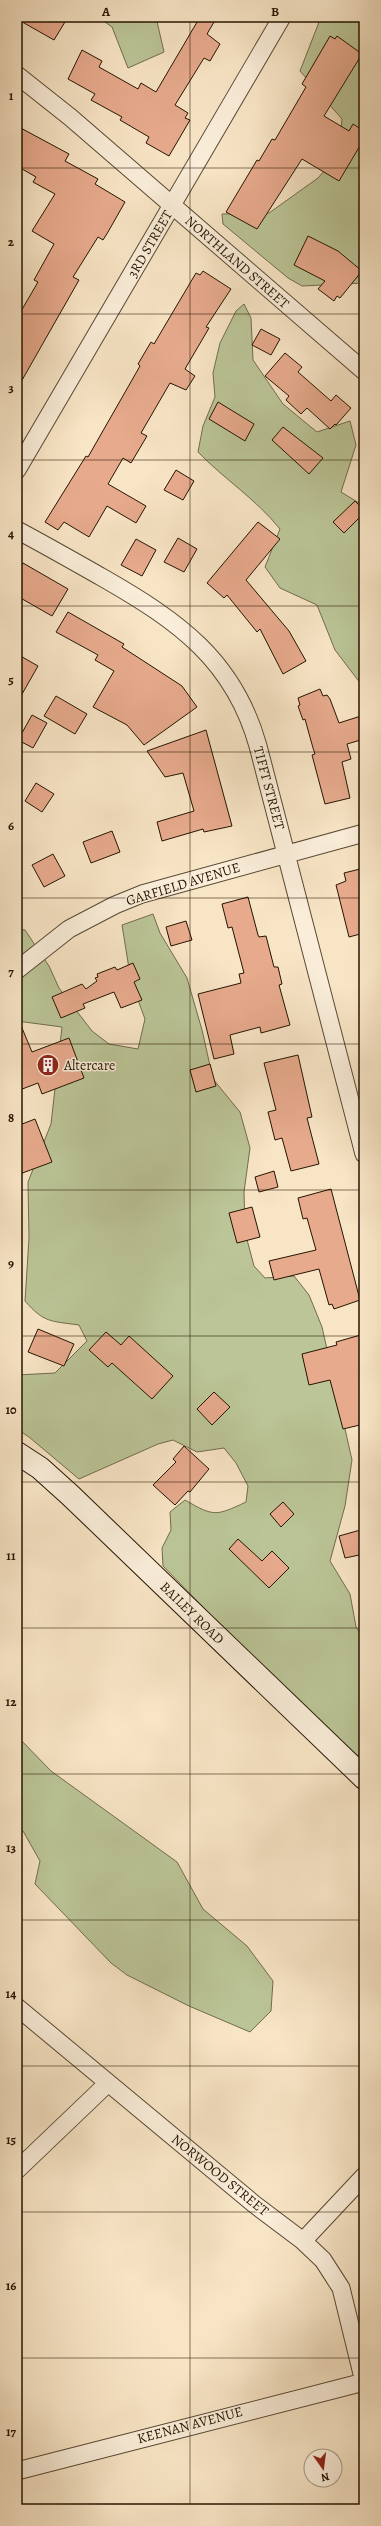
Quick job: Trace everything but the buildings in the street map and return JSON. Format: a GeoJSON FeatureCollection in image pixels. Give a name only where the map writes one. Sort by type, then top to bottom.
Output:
{"type":"FeatureCollection","features":[{"type":"Feature","properties":{"kind":"street","name":"3RD STREET"},"geometry":{"type":"LineString","coordinates":[[17,470],[282,17]]}},
{"type":"Feature","properties":{"kind":"street","name":"NORTHLAND STREET"},"geometry":{"type":"LineString","coordinates":[[17,76],[70,117],[364,371]]}},
{"type":"Feature","properties":{"kind":"street","name":"TIFFT STREET"},"geometry":{"type":"LineString","coordinates":[[17,530],[147,604],[183,628],[214,658],[232,684],[246,710],[256,738],[364,1154]]}},
{"type":"Feature","properties":{"kind":"street","name":"GARFIELD AVENUE"},"geometry":{"type":"LineString","coordinates":[[17,970],[69,929],[115,905],[169,885],[364,833]]}},
{"type":"Feature","properties":{"kind":"street","name":"BAILEY ROAD"},"geometry":{"type":"LineString","coordinates":[[17,1453],[40,1468],[70,1495],[364,1778]]}},
{"type":"Feature","properties":{"kind":"street","name":"NORWOOD STREET"},"geometry":{"type":"LineString","coordinates":[[17,2007],[254,2204],[303,2241],[322,2260],[341,2288],[364,2382]]}},
{"type":"Feature","properties":{"kind":"street"},"geometry":{"type":"LineString","coordinates":[[17,2170],[108,2084]]}},
{"type":"Feature","properties":{"kind":"street"},"geometry":{"type":"LineString","coordinates":[[303,2241],[364,2176]]}},
{"type":"Feature","properties":{"kind":"street","name":"KEENAN AVENUE"},"geometry":{"type":"LineString","coordinates":[[17,2471],[364,2382]]}},
{"type":"Feature","properties":{"kind":"green space"},"geometry":{"type":"Polygon","coordinates":[[[98,17],[156,17],[164,52],[128,68],[112,27],[98,17]]]}},
{"type":"Feature","properties":{"kind":"green space"},"geometry":{"type":"Polygon","coordinates":[[[321,17],[364,17],[364,283],[302,286],[288,278],[223,224],[222,214],[269,213],[318,178],[338,155],[342,119],[300,71],[321,17]]]}},
{"type":"Feature","properties":{"kind":"green space"},"geometry":{"type":"Polygon","coordinates":[[[244,304],[251,318],[253,360],[283,404],[317,432],[350,421],[356,445],[341,492],[364,506],[364,688],[335,650],[317,605],[280,588],[265,567],[280,529],[261,508],[198,452],[203,426],[215,397],[213,373],[220,343],[236,311],[244,304]]]}},
{"type":"Feature","properties":{"kind":"green space"},"geometry":{"type":"Polygon","coordinates":[[[153,914],[160,933],[187,978],[202,1030],[213,1079],[240,1112],[250,1148],[244,1192],[245,1232],[254,1266],[265,1278],[294,1276],[309,1295],[322,1327],[352,1460],[345,1506],[330,1561],[350,1594],[356,1627],[364,1639],[364,1758],[342,1749],[163,1566],[162,1548],[171,1530],[170,1512],[185,1500],[209,1512],[215,1513],[228,1510],[246,1502],[248,1486],[236,1463],[224,1448],[197,1452],[173,1440],[158,1444],[79,1479],[29,1437],[17,1429],[17,1375],[55,1373],[87,1341],[79,1325],[49,1320],[43,1317],[25,1301],[29,1238],[28,1182],[51,1124],[62,1027],[17,1021],[17,929],[25,930],[49,966],[59,988],[92,1031],[109,1044],[138,1049],[145,1019],[131,981],[122,925],[153,914]]]}},
{"type":"Feature","properties":{"kind":"green space"},"geometry":{"type":"Polygon","coordinates":[[[17,1736],[51,1771],[177,1862],[203,1909],[247,1946],[273,1981],[271,2011],[250,2032],[189,2006],[127,1975],[111,1963],[35,1884],[40,1861],[23,1831],[17,1831],[17,1736]]]}},
{"type":"Feature","properties":{"kind":"place","name":"Altercare"},"geometry":{"type":"Point","coordinates":[48,1065]}}]}
